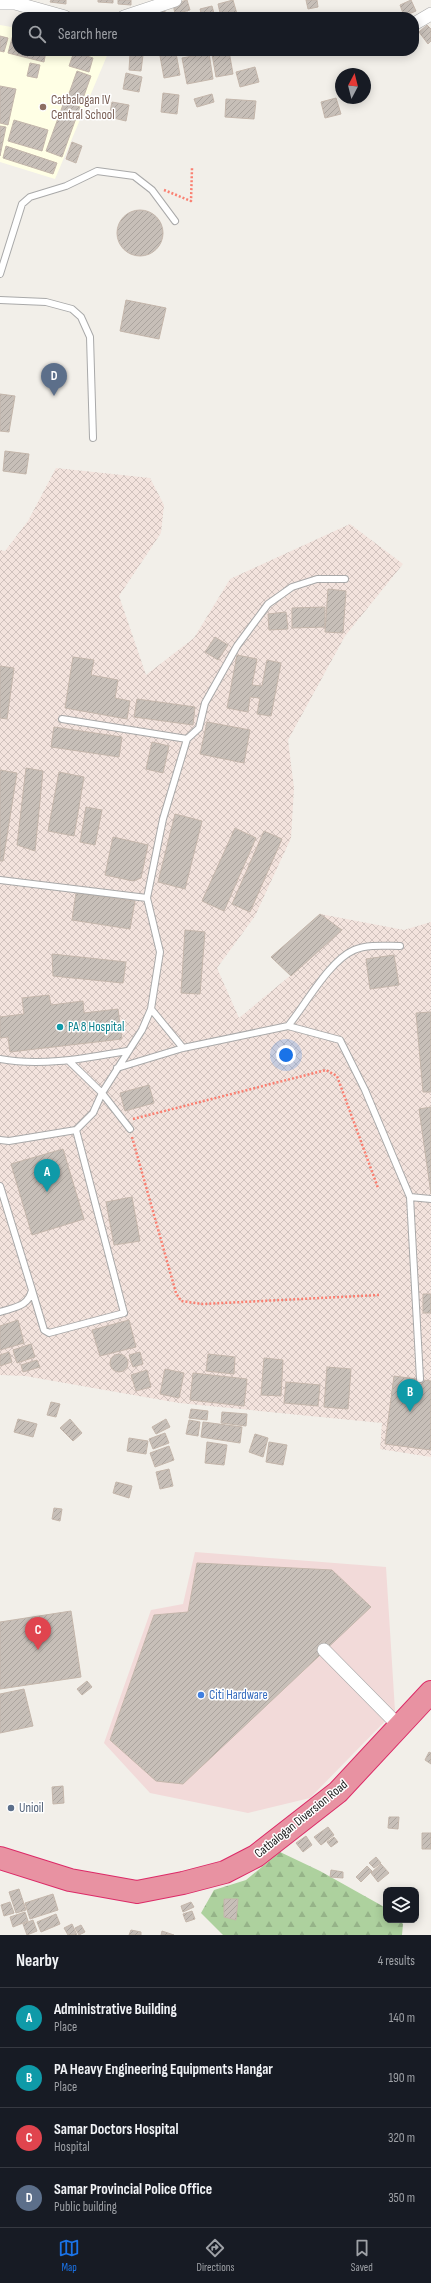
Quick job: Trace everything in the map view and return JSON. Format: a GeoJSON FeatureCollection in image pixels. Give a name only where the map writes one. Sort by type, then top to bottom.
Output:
{"type":"FeatureCollection","features":[{"type":"Feature","properties":{"kind":"highway","name":"Catbalogan Diversion Road"},"geometry":{"type":"LineString","coordinates":[[0,1858],[70,1880],[137,1892],[183,1883],[225,1872],[256,1856],[338,1792],[431,1692]]}},
{"type":"Feature","properties":{"kind":"street"},"geometry":{"type":"LineString","coordinates":[[139,12],[175,0]]}},
{"type":"Feature","properties":{"kind":"street"},"geometry":{"type":"LineString","coordinates":[[0,3],[15,3],[47,12]]}},
{"type":"Feature","properties":{"kind":"street"},"geometry":{"type":"LineString","coordinates":[[419,21],[431,14]]}},
{"type":"Feature","properties":{"kind":"street"},"geometry":{"type":"LineString","coordinates":[[324,1650],[400,1727]]}},
{"type":"Feature","properties":{"kind":"lane"},"geometry":{"type":"LineString","coordinates":[[0,274],[22,204],[30,196],[66,186],[97,171],[134,176],[152,190],[175,221]]}},
{"type":"Feature","properties":{"kind":"lane"},"geometry":{"type":"LineString","coordinates":[[0,300],[46,302],[72,309],[81,317],[90,337],[93,438]]}},
{"type":"Feature","properties":{"kind":"lane"},"geometry":{"type":"LineString","coordinates":[[0,1140],[76,1130],[93,1113],[102,1092],[127,1051],[142,1030],[151,1009],[160,952],[146,898],[163,819],[187,739],[199,728],[205,703],[237,646],[268,604],[292,587],[310,581],[317,579],[345,579]]}},
{"type":"Feature","properties":{"kind":"lane"},"geometry":{"type":"LineString","coordinates":[[62,719],[187,739]]}},
{"type":"Feature","properties":{"kind":"lane"},"geometry":{"type":"LineString","coordinates":[[0,880],[146,898]]}},
{"type":"Feature","properties":{"kind":"lane"},"geometry":{"type":"LineString","coordinates":[[288,1026],[329,970],[354,950],[374,946],[400,946]]}},
{"type":"Feature","properties":{"kind":"lane"},"geometry":{"type":"LineString","coordinates":[[151,1009],[183,1048]]}},
{"type":"Feature","properties":{"kind":"lane"},"geometry":{"type":"LineString","coordinates":[[117,1068],[183,1048],[288,1026],[340,1040],[365,1090],[410,1197],[420,1379]]}},
{"type":"Feature","properties":{"kind":"lane"},"geometry":{"type":"LineString","coordinates":[[0,1059],[12,1061],[69,1061],[127,1051]]}},
{"type":"Feature","properties":{"kind":"lane"},"geometry":{"type":"LineString","coordinates":[[69,1061],[102,1092],[130,1129]]}},
{"type":"Feature","properties":{"kind":"lane"},"geometry":{"type":"LineString","coordinates":[[0,1186],[44,1330],[49,1333],[124,1313],[76,1130]]}},
{"type":"Feature","properties":{"kind":"lane"},"geometry":{"type":"LineString","coordinates":[[410,1197],[431,1199]]}},
{"type":"Feature","properties":{"kind":"lane"},"geometry":{"type":"LineString","coordinates":[[0,1312],[26,1304],[32,1290]]}},
{"type":"Feature","properties":{"kind":"path"},"geometry":{"type":"LineString","coordinates":[[152,190],[160,189],[191,200],[192,168]]}},
{"type":"Feature","properties":{"kind":"path"},"geometry":{"type":"LineString","coordinates":[[378,1188],[337,1076],[326,1070],[134,1118],[130,1129],[176,1293],[181,1301],[203,1304],[379,1295]]}},
{"type":"Feature","properties":{"kind":"shaded area","name":"Catbalogan IV Central School"},"geometry":{"type":"Polygon","coordinates":[[[0,25],[12,27],[12,56],[107,56],[55,179],[0,162],[0,25]]]}},
{"type":"Feature","properties":{"kind":"shaded area"},"geometry":{"type":"Polygon","coordinates":[[[56,468],[150,478],[164,505],[161,533],[119,596],[146,675],[194,638],[230,579],[350,524],[403,564],[345,636],[288,740],[294,788],[291,838],[255,916],[217,968],[239,1018],[291,975],[320,914],[404,930],[431,922],[431,1457],[380,1449],[382,1423],[179,1403],[25,1376],[0,1375],[0,550],[5,551],[28,521],[56,468]]]}},
{"type":"Feature","properties":{"kind":"shaded area"},"geometry":{"type":"Polygon","coordinates":[[[195,1552],[386,1567],[395,1711],[310,1798],[248,1813],[150,1793],[104,1743],[151,1610],[183,1604],[195,1552]]]}},
{"type":"Feature","properties":{"kind":"green space"},"geometry":{"type":"Polygon","coordinates":[[[280,1852],[320,1871],[383,1906],[383,1923],[402,1923],[402,1935],[223,1935],[201,1913],[214,1890],[246,1880],[280,1852]]]}},
{"type":"Feature","properties":{"kind":"building"},"geometry":{"type":"Polygon","coordinates":[[[51,0],[66,0],[66,4],[50,2],[51,0]]]}},
{"type":"Feature","properties":{"kind":"building"},"geometry":{"type":"Polygon","coordinates":[[[98,0],[113,0],[113,3],[98,2],[98,0]]]}},
{"type":"Feature","properties":{"kind":"building"},"geometry":{"type":"Polygon","coordinates":[[[118,0],[131,0],[131,5],[118,4],[118,0]]]}},
{"type":"Feature","properties":{"kind":"building"},"geometry":{"type":"Polygon","coordinates":[[[187,0],[190,10],[175,12],[173,4],[187,0]]]}},
{"type":"Feature","properties":{"kind":"building"},"geometry":{"type":"Polygon","coordinates":[[[233,0],[236,12],[220,12],[218,4],[233,0]]]}},
{"type":"Feature","properties":{"kind":"building"},"geometry":{"type":"Polygon","coordinates":[[[306,0],[317,0],[318,7],[308,9],[306,0]]]}},
{"type":"Feature","properties":{"kind":"building"},"geometry":{"type":"Polygon","coordinates":[[[411,0],[416,11],[403,12],[400,5],[411,0]]]}},
{"type":"Feature","properties":{"kind":"building"},"geometry":{"type":"Polygon","coordinates":[[[212,6],[214,12],[201,12],[200,9],[212,6]]]}},
{"type":"Feature","properties":{"kind":"building"},"geometry":{"type":"Polygon","coordinates":[[[154,11],[165,11],[165,12],[154,11]]]}},
{"type":"Feature","properties":{"kind":"building"},"geometry":{"type":"Polygon","coordinates":[[[427,25],[431,29],[431,41],[428,44],[419,32],[427,25]]]}},
{"type":"Feature","properties":{"kind":"building"},"geometry":{"type":"Polygon","coordinates":[[[0,36],[8,38],[4,52],[0,51],[0,36]]]}},
{"type":"Feature","properties":{"kind":"building"},"geometry":{"type":"Polygon","coordinates":[[[12,38],[12,54],[8,53],[12,38]]]}},
{"type":"Feature","properties":{"kind":"building"},"geometry":{"type":"Polygon","coordinates":[[[20,56],[45,56],[44,62],[20,56]]]}},
{"type":"Feature","properties":{"kind":"building"},"geometry":{"type":"Polygon","coordinates":[[[73,56],[87,56],[93,58],[89,72],[69,66],[73,56]]]}},
{"type":"Feature","properties":{"kind":"building"},"geometry":{"type":"Polygon","coordinates":[[[130,56],[143,56],[141,71],[129,70],[130,56]]]}},
{"type":"Feature","properties":{"kind":"building"},"geometry":{"type":"Polygon","coordinates":[[[160,56],[177,56],[180,75],[164,78],[160,56]]]}},
{"type":"Feature","properties":{"kind":"building"},"geometry":{"type":"Polygon","coordinates":[[[193,56],[209,56],[213,79],[187,84],[182,58],[193,56]]]}},
{"type":"Feature","properties":{"kind":"building"},"geometry":{"type":"Polygon","coordinates":[[[212,56],[230,56],[233,74],[216,77],[212,56]]]}},
{"type":"Feature","properties":{"kind":"building"},"geometry":{"type":"Polygon","coordinates":[[[30,63],[40,65],[37,78],[27,76],[30,63]]]}},
{"type":"Feature","properties":{"kind":"building"},"geometry":{"type":"Polygon","coordinates":[[[255,67],[259,82],[240,87],[236,72],[255,67]]]}},
{"type":"Feature","properties":{"kind":"building"},"geometry":{"type":"Polygon","coordinates":[[[77,71],[91,76],[81,104],[67,99],[77,71]]]}},
{"type":"Feature","properties":{"kind":"building"},"geometry":{"type":"Polygon","coordinates":[[[126,73],[142,77],[139,92],[123,89],[126,73]]]}},
{"type":"Feature","properties":{"kind":"building"},"geometry":{"type":"Polygon","coordinates":[[[0,86],[16,89],[8,125],[0,123],[0,86]]]}},
{"type":"Feature","properties":{"kind":"building"},"geometry":{"type":"Polygon","coordinates":[[[163,93],[179,95],[177,114],[161,112],[163,93]]]}},
{"type":"Feature","properties":{"kind":"building"},"geometry":{"type":"Polygon","coordinates":[[[212,94],[214,102],[197,107],[194,99],[212,94]]]}},
{"type":"Feature","properties":{"kind":"building"},"geometry":{"type":"Polygon","coordinates":[[[335,98],[335,104],[338,104],[341,114],[325,118],[321,102],[335,98]]]}},
{"type":"Feature","properties":{"kind":"building"},"geometry":{"type":"Polygon","coordinates":[[[226,99],[256,101],[254,119],[225,117],[226,99]]]}},
{"type":"Feature","properties":{"kind":"building"},"geometry":{"type":"Polygon","coordinates":[[[64,102],[80,107],[62,157],[46,151],[64,102]]]}},
{"type":"Feature","properties":{"kind":"building"},"geometry":{"type":"Polygon","coordinates":[[[112,102],[129,105],[126,121],[109,117],[112,102]]]}},
{"type":"Feature","properties":{"kind":"building"},"geometry":{"type":"Polygon","coordinates":[[[14,120],[48,130],[42,151],[8,141],[14,120]]]}},
{"type":"Feature","properties":{"kind":"building"},"geometry":{"type":"Polygon","coordinates":[[[0,126],[6,127],[0,156],[0,126]]]}},
{"type":"Feature","properties":{"kind":"building"},"geometry":{"type":"Polygon","coordinates":[[[72,142],[82,146],[76,163],[66,159],[72,142]]]}},
{"type":"Feature","properties":{"kind":"building"},"geometry":{"type":"Polygon","coordinates":[[[6,146],[57,163],[53,174],[3,158],[6,146]]]}},
{"type":"Feature","properties":{"kind":"building"},"geometry":{"type":"Polygon","coordinates":[[[140,210],[153,214],[159,220],[163,233],[159,246],[153,252],[140,256],[127,252],[121,246],[117,233],[121,220],[127,214],[140,210]]]}},
{"type":"Feature","properties":{"kind":"building"},"geometry":{"type":"Polygon","coordinates":[[[126,300],[166,308],[159,339],[120,331],[126,300]]]}},
{"type":"Feature","properties":{"kind":"building"},"geometry":{"type":"Polygon","coordinates":[[[0,394],[15,396],[9,432],[0,431],[0,394]]]}},
{"type":"Feature","properties":{"kind":"building"},"geometry":{"type":"Polygon","coordinates":[[[5,451],[29,454],[26,474],[3,471],[5,451]]]}},
{"type":"Feature","properties":{"kind":"building"},"geometry":{"type":"Polygon","coordinates":[[[328,589],[346,591],[343,633],[325,632],[328,589]]]}},
{"type":"Feature","properties":{"kind":"building"},"geometry":{"type":"Polygon","coordinates":[[[325,607],[325,627],[292,628],[292,608],[325,607]]]}},
{"type":"Feature","properties":{"kind":"building"},"geometry":{"type":"Polygon","coordinates":[[[286,612],[288,629],[269,630],[268,614],[286,612]]]}},
{"type":"Feature","properties":{"kind":"building"},"geometry":{"type":"Polygon","coordinates":[[[215,637],[228,645],[218,660],[205,652],[215,637]]]}},
{"type":"Feature","properties":{"kind":"building"},"geometry":{"type":"Polygon","coordinates":[[[237,655],[257,659],[252,685],[262,686],[267,660],[281,663],[271,716],[257,714],[260,698],[250,697],[248,712],[227,708],[237,655]]]}},
{"type":"Feature","properties":{"kind":"building"},"geometry":{"type":"Polygon","coordinates":[[[73,657],[94,660],[91,675],[118,680],[115,698],[130,701],[127,719],[65,708],[73,657]]]}},
{"type":"Feature","properties":{"kind":"building"},"geometry":{"type":"Polygon","coordinates":[[[0,666],[14,668],[7,719],[0,718],[0,666]]]}},
{"type":"Feature","properties":{"kind":"building"},"geometry":{"type":"Polygon","coordinates":[[[137,699],[195,707],[193,725],[134,717],[137,699]]]}},
{"type":"Feature","properties":{"kind":"building"},"geometry":{"type":"Polygon","coordinates":[[[207,722],[250,730],[244,763],[200,754],[207,722]]]}},
{"type":"Feature","properties":{"kind":"building"},"geometry":{"type":"Polygon","coordinates":[[[54,727],[122,737],[119,757],[51,747],[54,727]]]}},
{"type":"Feature","properties":{"kind":"building"},"geometry":{"type":"Polygon","coordinates":[[[152,742],[169,746],[163,773],[146,769],[152,742]]]}},
{"type":"Feature","properties":{"kind":"building"},"geometry":{"type":"Polygon","coordinates":[[[26,768],[43,771],[35,851],[17,845],[26,768]]]}},
{"type":"Feature","properties":{"kind":"building"},"geometry":{"type":"Polygon","coordinates":[[[0,770],[17,773],[3,861],[0,861],[0,770]]]}},
{"type":"Feature","properties":{"kind":"building"},"geometry":{"type":"Polygon","coordinates":[[[59,772],[84,777],[74,836],[48,831],[59,772]]]}},
{"type":"Feature","properties":{"kind":"building"},"geometry":{"type":"Polygon","coordinates":[[[86,807],[102,810],[95,845],[80,842],[86,807]]]}},
{"type":"Feature","properties":{"kind":"building"},"geometry":{"type":"Polygon","coordinates":[[[175,814],[202,821],[185,889],[158,882],[175,814]]]}},
{"type":"Feature","properties":{"kind":"building"},"geometry":{"type":"Polygon","coordinates":[[[235,828],[256,838],[224,911],[202,901],[235,828]]]}},
{"type":"Feature","properties":{"kind":"building"},"geometry":{"type":"Polygon","coordinates":[[[264,831],[282,839],[250,912],[232,904],[264,831]]]}},
{"type":"Feature","properties":{"kind":"building"},"geometry":{"type":"Polygon","coordinates":[[[113,837],[148,845],[141,878],[133,881],[105,875],[113,837]]]}},
{"type":"Feature","properties":{"kind":"building"},"geometry":{"type":"Polygon","coordinates":[[[76,893],[135,901],[130,929],[72,920],[76,893]]]}},
{"type":"Feature","properties":{"kind":"building"},"geometry":{"type":"Polygon","coordinates":[[[320,914],[342,930],[291,976],[271,957],[320,914]]]}},
{"type":"Feature","properties":{"kind":"building"},"geometry":{"type":"Polygon","coordinates":[[[185,930],[205,932],[200,994],[181,993],[185,930]]]}},
{"type":"Feature","properties":{"kind":"building"},"geometry":{"type":"Polygon","coordinates":[[[52,954],[126,962],[123,983],[53,976],[52,954]]]}},
{"type":"Feature","properties":{"kind":"building"},"geometry":{"type":"Polygon","coordinates":[[[394,955],[399,985],[370,989],[366,959],[394,955]]]}},
{"type":"Feature","properties":{"kind":"building","name":"PA 8 Hospital"},"geometry":{"type":"Polygon","coordinates":[[[49,995],[51,1005],[83,1001],[84,1013],[118,1009],[122,1039],[10,1052],[8,1037],[0,1038],[0,1017],[24,1014],[22,998],[49,995]]]}},
{"type":"Feature","properties":{"kind":"building"},"geometry":{"type":"Polygon","coordinates":[[[431,1012],[431,1092],[423,1092],[416,1013],[431,1012]]]}},
{"type":"Feature","properties":{"kind":"building"},"geometry":{"type":"Polygon","coordinates":[[[149,1085],[154,1103],[125,1111],[120,1093],[149,1085]]]}},
{"type":"Feature","properties":{"kind":"building"},"geometry":{"type":"Polygon","coordinates":[[[431,1107],[431,1194],[419,1109],[431,1107]]]}},
{"type":"Feature","properties":{"kind":"building"},"geometry":{"type":"Polygon","coordinates":[[[63,1149],[84,1219],[32,1235],[11,1164],[63,1149]]]}},
{"type":"Feature","properties":{"kind":"building"},"geometry":{"type":"Polygon","coordinates":[[[132,1197],[140,1241],[114,1245],[106,1202],[132,1197]]]}},
{"type":"Feature","properties":{"kind":"building"},"geometry":{"type":"Polygon","coordinates":[[[423,1294],[431,1294],[431,1313],[423,1313],[423,1294]]]}},
{"type":"Feature","properties":{"kind":"building"},"geometry":{"type":"Polygon","coordinates":[[[18,1320],[24,1343],[0,1350],[0,1326],[18,1320]]]}},
{"type":"Feature","properties":{"kind":"building"},"geometry":{"type":"Polygon","coordinates":[[[129,1320],[136,1347],[100,1356],[92,1330],[129,1320]]]}},
{"type":"Feature","properties":{"kind":"building"},"geometry":{"type":"Polygon","coordinates":[[[31,1344],[35,1357],[17,1363],[13,1350],[31,1344]]]}},
{"type":"Feature","properties":{"kind":"building"},"geometry":{"type":"Polygon","coordinates":[[[9,1352],[12,1362],[0,1366],[0,1355],[9,1352]]]}},
{"type":"Feature","properties":{"kind":"building"},"geometry":{"type":"Polygon","coordinates":[[[140,1352],[143,1364],[133,1367],[129,1355],[140,1352]]]}},
{"type":"Feature","properties":{"kind":"building"},"geometry":{"type":"Polygon","coordinates":[[[119,1354],[125,1357],[128,1363],[125,1369],[119,1372],[113,1369],[110,1363],[113,1357],[119,1354]]]}},
{"type":"Feature","properties":{"kind":"building"},"geometry":{"type":"Polygon","coordinates":[[[208,1354],[235,1357],[234,1374],[206,1371],[208,1354]]]}},
{"type":"Feature","properties":{"kind":"building"},"geometry":{"type":"Polygon","coordinates":[[[264,1358],[283,1360],[281,1396],[261,1395],[264,1358]]]}},
{"type":"Feature","properties":{"kind":"building"},"geometry":{"type":"Polygon","coordinates":[[[37,1360],[40,1367],[23,1372],[21,1365],[37,1360]]]}},
{"type":"Feature","properties":{"kind":"building"},"geometry":{"type":"Polygon","coordinates":[[[327,1367],[351,1369],[348,1409],[324,1407],[327,1367]]]}},
{"type":"Feature","properties":{"kind":"building"},"geometry":{"type":"Polygon","coordinates":[[[165,1369],[184,1373],[179,1398],[160,1394],[165,1369]]]}},
{"type":"Feature","properties":{"kind":"building"},"geometry":{"type":"Polygon","coordinates":[[[147,1370],[151,1387],[136,1391],[131,1375],[147,1370]]]}},
{"type":"Feature","properties":{"kind":"building"},"geometry":{"type":"Polygon","coordinates":[[[193,1373],[247,1379],[244,1406],[190,1400],[193,1373]]]}},
{"type":"Feature","properties":{"kind":"building"},"geometry":{"type":"Polygon","coordinates":[[[394,1376],[431,1381],[431,1450],[385,1444],[394,1376]]]}},
{"type":"Feature","properties":{"kind":"building"},"geometry":{"type":"Polygon","coordinates":[[[286,1382],[320,1385],[318,1406],[284,1403],[286,1382]]]}},
{"type":"Feature","properties":{"kind":"building"},"geometry":{"type":"Polygon","coordinates":[[[51,1402],[60,1404],[56,1417],[47,1415],[51,1402]]]}},
{"type":"Feature","properties":{"kind":"building"},"geometry":{"type":"Polygon","coordinates":[[[191,1409],[208,1411],[207,1420],[189,1418],[191,1409]]]}},
{"type":"Feature","properties":{"kind":"building"},"geometry":{"type":"Polygon","coordinates":[[[222,1412],[247,1414],[246,1426],[221,1423],[222,1412]]]}},
{"type":"Feature","properties":{"kind":"building"},"geometry":{"type":"Polygon","coordinates":[[[18,1419],[37,1424],[33,1437],[14,1432],[18,1419]]]}},
{"type":"Feature","properties":{"kind":"building"},"geometry":{"type":"Polygon","coordinates":[[[70,1419],[82,1433],[73,1441],[60,1428],[70,1419]]]}},
{"type":"Feature","properties":{"kind":"building"},"geometry":{"type":"Polygon","coordinates":[[[166,1419],[170,1427],[156,1434],[152,1427],[166,1419]]]}},
{"type":"Feature","properties":{"kind":"building"},"geometry":{"type":"Polygon","coordinates":[[[189,1420],[200,1422],[198,1436],[186,1434],[189,1420]]]}},
{"type":"Feature","properties":{"kind":"building"},"geometry":{"type":"Polygon","coordinates":[[[203,1422],[242,1427],[240,1443],[201,1437],[203,1422]]]}},
{"type":"Feature","properties":{"kind":"building"},"geometry":{"type":"Polygon","coordinates":[[[165,1433],[169,1443],[153,1449],[149,1439],[165,1433]]]}},
{"type":"Feature","properties":{"kind":"building"},"geometry":{"type":"Polygon","coordinates":[[[255,1434],[268,1438],[263,1457],[249,1452],[255,1434]]]}},
{"type":"Feature","properties":{"kind":"building"},"geometry":{"type":"Polygon","coordinates":[[[129,1438],[148,1441],[146,1454],[127,1451],[129,1438]]]}},
{"type":"Feature","properties":{"kind":"building"},"geometry":{"type":"Polygon","coordinates":[[[207,1442],[227,1445],[224,1465],[205,1463],[207,1442]]]}},
{"type":"Feature","properties":{"kind":"building"},"geometry":{"type":"Polygon","coordinates":[[[269,1442],[287,1445],[283,1465],[266,1462],[269,1442]]]}},
{"type":"Feature","properties":{"kind":"building"},"geometry":{"type":"Polygon","coordinates":[[[169,1446],[174,1460],[155,1467],[150,1453],[169,1446]]]}},
{"type":"Feature","properties":{"kind":"building"},"geometry":{"type":"Polygon","coordinates":[[[169,1469],[173,1486],[160,1489],[156,1472],[169,1469]]]}},
{"type":"Feature","properties":{"kind":"building"},"geometry":{"type":"Polygon","coordinates":[[[116,1482],[132,1486],[129,1498],[113,1493],[116,1482]]]}},
{"type":"Feature","properties":{"kind":"building"},"geometry":{"type":"Polygon","coordinates":[[[54,1508],[62,1509],[60,1521],[52,1519],[54,1508]]]}},
{"type":"Feature","properties":{"kind":"building","name":"Citi Hardware"},"geometry":{"type":"Polygon","coordinates":[[[197,1563],[332,1570],[371,1607],[183,1784],[156,1781],[110,1740],[154,1615],[188,1612],[197,1563]]]}},
{"type":"Feature","properties":{"kind":"building"},"geometry":{"type":"Polygon","coordinates":[[[71,1611],[81,1677],[0,1689],[0,1622],[71,1611]]]}},
{"type":"Feature","properties":{"kind":"building"},"geometry":{"type":"Polygon","coordinates":[[[87,1681],[92,1687],[82,1695],[77,1689],[87,1681]]]}},
{"type":"Feature","properties":{"kind":"building"},"geometry":{"type":"Polygon","coordinates":[[[24,1689],[33,1726],[0,1733],[0,1694],[24,1689]]]}},
{"type":"Feature","properties":{"kind":"building"},"geometry":{"type":"Polygon","coordinates":[[[429,1752],[431,1753],[431,1764],[425,1760],[429,1752]]]}},
{"type":"Feature","properties":{"kind":"building"},"geometry":{"type":"Polygon","coordinates":[[[63,1786],[64,1803],[53,1804],[52,1787],[63,1786]]]}},
{"type":"Feature","properties":{"kind":"building"},"geometry":{"type":"Polygon","coordinates":[[[389,1817],[399,1817],[398,1829],[388,1828],[389,1817]]]}},
{"type":"Feature","properties":{"kind":"building"},"geometry":{"type":"Polygon","coordinates":[[[328,1827],[334,1835],[321,1845],[314,1837],[328,1827]]]}},
{"type":"Feature","properties":{"kind":"building"},"geometry":{"type":"Polygon","coordinates":[[[422,1833],[431,1833],[431,1849],[422,1849],[422,1833]]]}},
{"type":"Feature","properties":{"kind":"building"},"geometry":{"type":"Polygon","coordinates":[[[306,1836],[312,1845],[303,1852],[296,1843],[306,1836]]]}},
{"type":"Feature","properties":{"kind":"building"},"geometry":{"type":"Polygon","coordinates":[[[334,1837],[338,1842],[331,1847],[327,1842],[334,1837]]]}},
{"type":"Feature","properties":{"kind":"building"},"geometry":{"type":"Polygon","coordinates":[[[376,1857],[381,1863],[374,1868],[369,1863],[376,1857]]]}},
{"type":"Feature","properties":{"kind":"building"},"geometry":{"type":"Polygon","coordinates":[[[381,1864],[389,1873],[378,1882],[371,1873],[381,1864]]]}},
{"type":"Feature","properties":{"kind":"building"},"geometry":{"type":"Polygon","coordinates":[[[367,1866],[372,1871],[361,1882],[356,1877],[367,1866]]]}},
{"type":"Feature","properties":{"kind":"building"},"geometry":{"type":"Polygon","coordinates":[[[331,1870],[343,1872],[343,1878],[330,1877],[331,1870]]]}},
{"type":"Feature","properties":{"kind":"building"},"geometry":{"type":"Polygon","coordinates":[[[19,1889],[26,1910],[16,1913],[9,1892],[19,1889]]]}},
{"type":"Feature","properties":{"kind":"building"},"geometry":{"type":"Polygon","coordinates":[[[53,1894],[58,1910],[30,1919],[25,1903],[53,1894]]]}},
{"type":"Feature","properties":{"kind":"building"},"geometry":{"type":"Polygon","coordinates":[[[224,1899],[238,1899],[236,1920],[224,1917],[224,1899]]]}},
{"type":"Feature","properties":{"kind":"building"},"geometry":{"type":"Polygon","coordinates":[[[10,1902],[14,1913],[4,1916],[1,1905],[10,1902]]]}},
{"type":"Feature","properties":{"kind":"building"},"geometry":{"type":"Polygon","coordinates":[[[191,1902],[194,1907],[183,1912],[181,1906],[191,1902]]]}},
{"type":"Feature","properties":{"kind":"building"},"geometry":{"type":"Polygon","coordinates":[[[192,1911],[195,1919],[186,1922],[183,1914],[192,1911]]]}},
{"type":"Feature","properties":{"kind":"building"},"geometry":{"type":"Polygon","coordinates":[[[25,1912],[28,1921],[13,1927],[10,1917],[25,1912]]]}},
{"type":"Feature","properties":{"kind":"building"},"geometry":{"type":"Polygon","coordinates":[[[56,1914],[60,1924],[41,1932],[37,1922],[56,1914]]]}},
{"type":"Feature","properties":{"kind":"building"},"geometry":{"type":"Polygon","coordinates":[[[33,1920],[37,1931],[27,1935],[23,1924],[33,1920]]]}},
{"type":"Feature","properties":{"kind":"building"},"geometry":{"type":"Polygon","coordinates":[[[72,1924],[77,1935],[68,1935],[64,1928],[72,1924]]]}},
{"type":"Feature","properties":{"kind":"building"},"geometry":{"type":"Polygon","coordinates":[[[81,1925],[85,1932],[79,1935],[75,1928],[81,1925]]]}},
{"type":"Feature","properties":{"kind":"building"},"geometry":{"type":"Polygon","coordinates":[[[131,1930],[141,1932],[141,1935],[129,1935],[131,1930]]]}},
{"type":"Feature","properties":{"kind":"building"},"geometry":{"type":"Polygon","coordinates":[[[162,1931],[174,1935],[161,1935],[162,1931]]]}},
{"type":"Feature","properties":{"kind":"place","name":"Catbalogan IV Central School"},"geometry":{"type":"Point","coordinates":[43,107]}},
{"type":"Feature","properties":{"kind":"place","name":"Samar Provincial Police Office"},"geometry":{"type":"Point","coordinates":[54,396]}},
{"type":"Feature","properties":{"kind":"place","name":"PA 8 Hospital"},"geometry":{"type":"Point","coordinates":[60,1027]}},
{"type":"Feature","properties":{"kind":"place","name":"Administrative Building"},"geometry":{"type":"Point","coordinates":[47,1192]}},
{"type":"Feature","properties":{"kind":"place","name":"PA Heavy Engineering Equipments Hangar"},"geometry":{"type":"Point","coordinates":[410,1412]}},
{"type":"Feature","properties":{"kind":"place","name":"Samar Doctors Hospital"},"geometry":{"type":"Point","coordinates":[38,1650]}},
{"type":"Feature","properties":{"kind":"place","name":"Citi Hardware"},"geometry":{"type":"Point","coordinates":[201,1695]}},
{"type":"Feature","properties":{"kind":"place","name":"Unioil"},"geometry":{"type":"Point","coordinates":[11,1808]}}]}
